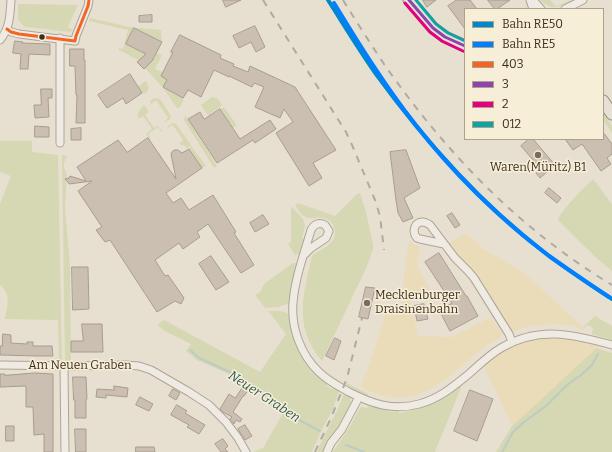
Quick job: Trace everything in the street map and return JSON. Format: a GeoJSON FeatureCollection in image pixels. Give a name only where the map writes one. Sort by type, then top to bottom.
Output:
{"type":"FeatureCollection","features":[{"type":"Feature","properties":{"kind":"main road"},"geometry":{"type":"LineString","coordinates":[[409,0],[433,28],[444,37],[464,46]]}},
{"type":"Feature","properties":{"kind":"main road"},"geometry":{"type":"LineString","coordinates":[[604,102],[612,114]]}},
{"type":"Feature","properties":{"kind":"street"},"geometry":{"type":"LineString","coordinates":[[0,40],[7,29],[10,17],[11,0]]}},
{"type":"Feature","properties":{"kind":"street"},"geometry":{"type":"LineString","coordinates":[[7,29],[19,34],[75,41],[88,6],[88,0]]}},
{"type":"Feature","properties":{"kind":"street"},"geometry":{"type":"LineString","coordinates":[[531,0],[540,8]]}},
{"type":"Feature","properties":{"kind":"street"},"geometry":{"type":"LineString","coordinates":[[567,8],[581,1]]}},
{"type":"Feature","properties":{"kind":"street"},"geometry":{"type":"LineString","coordinates":[[60,38],[60,143]]}},
{"type":"Feature","properties":{"kind":"street"},"geometry":{"type":"LineString","coordinates":[[444,244],[474,278],[509,334],[512,342]]}},
{"type":"Feature","properties":{"kind":"street"},"geometry":{"type":"LineString","coordinates":[[304,255],[292,310],[295,331],[299,342],[308,359],[319,372],[332,383],[368,402],[378,405],[393,407],[410,406],[426,402],[444,393],[493,353],[512,342],[524,338],[539,335],[568,335],[612,345]]}},
{"type":"Feature","properties":{"kind":"street","name":"Am Neuen Graben"},"geometry":{"type":"LineString","coordinates":[[0,365],[139,366],[155,373],[209,405],[226,422],[246,452]]}},
{"type":"Feature","properties":{"kind":"street"},"geometry":{"type":"LineString","coordinates":[[64,366],[65,452]]}},
{"type":"Feature","properties":{"kind":"street"},"geometry":{"type":"LineString","coordinates":[[326,452],[342,429],[359,397]]}},
{"type":"Feature","properties":{"kind":"green space"},"geometry":{"type":"Polygon","coordinates":[[[540,0],[550,0],[556,6],[573,0],[560,6],[552,7],[540,0]]]}},
{"type":"Feature","properties":{"kind":"green space"},"geometry":{"type":"Polygon","coordinates":[[[18,4],[78,5],[68,27],[73,30],[70,32],[25,27],[18,20],[18,4]]]}},
{"type":"Feature","properties":{"kind":"green space"},"geometry":{"type":"Polygon","coordinates":[[[90,18],[129,27],[161,30],[162,42],[134,28],[126,44],[154,58],[156,53],[162,55],[155,69],[163,72],[161,76],[167,80],[164,87],[184,99],[180,107],[177,108],[163,88],[145,68],[148,65],[119,50],[119,48],[123,49],[128,30],[89,21],[90,18]]]}},
{"type":"Feature","properties":{"kind":"green space"},"geometry":{"type":"Polygon","coordinates":[[[146,81],[148,88],[146,93],[142,93],[138,87],[123,98],[128,106],[122,97],[146,81]]]}},
{"type":"Feature","properties":{"kind":"green space"},"geometry":{"type":"Polygon","coordinates":[[[212,97],[218,99],[222,105],[210,114],[221,131],[231,125],[221,109],[224,107],[236,124],[236,126],[224,133],[218,130],[201,105],[212,97]]]}},
{"type":"Feature","properties":{"kind":"green space"},"geometry":{"type":"Polygon","coordinates":[[[155,98],[160,99],[171,116],[171,118],[164,123],[168,118],[156,100],[151,104],[150,101],[155,98]]]}},
{"type":"Feature","properties":{"kind":"green space"},"geometry":{"type":"Polygon","coordinates":[[[144,105],[149,112],[145,115],[154,128],[158,126],[162,131],[161,132],[158,127],[148,134],[151,139],[150,140],[146,134],[152,129],[143,116],[139,119],[138,117],[139,111],[144,105]]]}},
{"type":"Feature","properties":{"kind":"green space"},"geometry":{"type":"Polygon","coordinates":[[[604,114],[612,126],[612,133],[604,121],[604,114]]]}},
{"type":"Feature","properties":{"kind":"green space"},"geometry":{"type":"Polygon","coordinates":[[[185,115],[217,166],[214,168],[184,120],[185,115]]]}},
{"type":"Feature","properties":{"kind":"green space"},"geometry":{"type":"Polygon","coordinates":[[[173,123],[176,124],[191,145],[187,148],[179,144],[183,140],[173,125],[168,128],[167,127],[173,123]]]}},
{"type":"Feature","properties":{"kind":"green space"},"geometry":{"type":"Polygon","coordinates":[[[0,141],[32,141],[32,152],[58,155],[62,363],[59,363],[58,320],[5,319],[8,301],[4,289],[0,285],[0,204],[11,176],[0,172],[0,141]]]}},
{"type":"Feature","properties":{"kind":"green space"},"geometry":{"type":"Polygon","coordinates":[[[191,146],[206,166],[202,168],[189,148],[191,146]]]}},
{"type":"Feature","properties":{"kind":"green space"},"geometry":{"type":"Polygon","coordinates":[[[62,155],[67,156],[64,163],[64,168],[67,174],[65,207],[70,266],[71,363],[65,363],[62,155]]]}},
{"type":"Feature","properties":{"kind":"green space"},"geometry":{"type":"Polygon","coordinates":[[[593,179],[612,204],[612,271],[594,256],[558,220],[568,205],[593,179]]]}},
{"type":"Feature","properties":{"kind":"green space"},"geometry":{"type":"Polygon","coordinates":[[[360,193],[366,212],[373,249],[368,264],[322,361],[307,336],[303,310],[304,297],[312,256],[330,244],[335,236],[335,231],[329,220],[305,217],[295,205],[298,203],[335,216],[357,194],[360,193]]]}},
{"type":"Feature","properties":{"kind":"green space"},"geometry":{"type":"Polygon","coordinates":[[[292,207],[303,219],[305,226],[302,238],[304,239],[300,254],[295,255],[288,244],[291,242],[292,207]]]}},
{"type":"Feature","properties":{"kind":"green space"},"geometry":{"type":"Polygon","coordinates":[[[293,263],[296,263],[297,265],[290,291],[289,303],[279,307],[265,308],[255,295],[260,292],[264,284],[293,263]]]}},
{"type":"Feature","properties":{"kind":"green space"},"geometry":{"type":"Polygon","coordinates":[[[268,311],[282,311],[289,314],[290,324],[300,353],[312,369],[327,384],[327,386],[339,391],[333,409],[312,452],[253,452],[263,448],[283,413],[266,404],[268,400],[229,374],[197,360],[186,351],[191,344],[165,331],[157,325],[164,320],[260,372],[286,334],[268,311]]]}},
{"type":"Feature","properties":{"kind":"green space"},"geometry":{"type":"Polygon","coordinates":[[[595,316],[612,326],[612,340],[592,334],[593,328],[587,325],[584,328],[583,327],[595,316]]]}},
{"type":"Feature","properties":{"kind":"green space"},"geometry":{"type":"Polygon","coordinates":[[[596,348],[612,353],[612,452],[496,452],[512,426],[596,348]]]}},
{"type":"Feature","properties":{"kind":"green space"},"geometry":{"type":"Polygon","coordinates":[[[347,383],[368,394],[369,397],[346,385],[347,383]]]}},
{"type":"Feature","properties":{"kind":"green space"},"geometry":{"type":"Polygon","coordinates":[[[461,384],[462,385],[435,452],[333,452],[361,407],[367,408],[368,406],[390,412],[405,412],[436,402],[461,384]]]}},
{"type":"Feature","properties":{"kind":"green space"},"geometry":{"type":"Polygon","coordinates":[[[344,394],[350,397],[352,403],[340,427],[324,452],[317,452],[337,411],[344,394]]]}},
{"type":"Feature","properties":{"kind":"sand"},"geometry":{"type":"Polygon","coordinates":[[[466,233],[483,249],[523,272],[584,328],[583,331],[576,326],[556,324],[532,326],[513,332],[511,331],[476,276],[448,244],[466,233]]]}},
{"type":"Feature","properties":{"kind":"sand"},"geometry":{"type":"Polygon","coordinates":[[[411,241],[420,247],[417,264],[430,290],[409,294],[418,336],[452,337],[491,317],[502,335],[497,340],[483,348],[437,385],[410,397],[395,398],[379,395],[360,387],[368,369],[386,312],[405,308],[402,296],[408,244],[411,241]]]}},
{"type":"Feature","properties":{"kind":"sand"},"geometry":{"type":"Polygon","coordinates":[[[555,337],[568,338],[599,346],[512,426],[484,366],[500,353],[516,345],[555,337]]]}},
{"type":"Feature","properties":{"kind":"building"},"geometry":{"type":"Polygon","coordinates":[[[223,0],[241,0],[226,7],[223,0]]]}},
{"type":"Feature","properties":{"kind":"building"},"geometry":{"type":"Polygon","coordinates":[[[423,0],[436,0],[427,7],[423,0]]]}},
{"type":"Feature","properties":{"kind":"building"},"geometry":{"type":"Polygon","coordinates":[[[457,0],[470,0],[476,8],[464,8],[464,28],[448,6],[457,0]]]}},
{"type":"Feature","properties":{"kind":"building"},"geometry":{"type":"Polygon","coordinates":[[[488,0],[510,0],[498,8],[494,8],[488,0]]]}},
{"type":"Feature","properties":{"kind":"building"},"geometry":{"type":"Polygon","coordinates":[[[152,15],[152,22],[139,22],[139,16],[152,15]]]}},
{"type":"Feature","properties":{"kind":"building"},"geometry":{"type":"Polygon","coordinates":[[[255,26],[265,47],[256,52],[251,42],[239,48],[233,36],[255,26]]]}},
{"type":"Feature","properties":{"kind":"building"},"geometry":{"type":"Polygon","coordinates":[[[134,28],[162,42],[152,61],[144,69],[137,62],[146,54],[126,44],[134,28]]]}},
{"type":"Feature","properties":{"kind":"building"},"geometry":{"type":"Polygon","coordinates":[[[180,35],[221,55],[220,58],[234,64],[233,66],[248,72],[250,66],[295,87],[336,150],[313,163],[322,178],[309,186],[276,133],[293,122],[284,109],[280,118],[255,107],[264,87],[254,83],[252,87],[214,70],[201,97],[188,90],[183,98],[163,87],[167,80],[161,76],[180,35]]]}},
{"type":"Feature","properties":{"kind":"building"},"geometry":{"type":"Polygon","coordinates":[[[15,41],[23,42],[22,43],[50,44],[50,55],[29,54],[28,69],[20,69],[21,54],[13,53],[15,41]]]}},
{"type":"Feature","properties":{"kind":"building"},"geometry":{"type":"Polygon","coordinates":[[[70,49],[84,49],[85,123],[76,123],[77,95],[75,66],[70,66],[70,49]]]}},
{"type":"Feature","properties":{"kind":"building"},"geometry":{"type":"Polygon","coordinates":[[[130,74],[142,93],[126,104],[123,98],[107,108],[98,95],[130,74]]]}},
{"type":"Feature","properties":{"kind":"building"},"geometry":{"type":"Polygon","coordinates":[[[41,89],[52,89],[52,98],[48,98],[49,117],[35,118],[34,105],[41,105],[41,89]]]}},
{"type":"Feature","properties":{"kind":"building"},"geometry":{"type":"Polygon","coordinates":[[[220,109],[240,139],[270,120],[276,129],[255,143],[253,140],[217,163],[188,119],[200,112],[204,119],[220,109]]]}},
{"type":"Feature","properties":{"kind":"building"},"geometry":{"type":"Polygon","coordinates":[[[35,126],[49,127],[49,137],[35,137],[35,126]]]}},
{"type":"Feature","properties":{"kind":"building"},"geometry":{"type":"Polygon","coordinates":[[[81,128],[81,140],[71,140],[71,129],[81,128]]]}},
{"type":"Feature","properties":{"kind":"building"},"geometry":{"type":"Polygon","coordinates":[[[604,133],[612,144],[612,154],[607,158],[611,164],[601,171],[582,144],[573,150],[566,140],[604,140],[604,133]]]}},
{"type":"Feature","properties":{"kind":"building"},"geometry":{"type":"Polygon","coordinates":[[[148,138],[176,179],[171,154],[174,150],[178,150],[182,153],[189,149],[202,168],[166,193],[173,203],[181,198],[189,210],[213,195],[254,265],[241,273],[208,224],[197,232],[200,237],[183,249],[179,243],[155,260],[165,276],[168,275],[184,298],[181,304],[175,301],[157,312],[110,240],[105,242],[96,230],[102,227],[78,191],[92,181],[69,184],[65,179],[69,178],[70,176],[86,181],[77,167],[118,140],[127,152],[148,138]]]}},
{"type":"Feature","properties":{"kind":"building","name":"Waren(Müritz) B1"},"geometry":{"type":"Polygon","coordinates":[[[528,140],[534,140],[555,165],[540,178],[536,173],[540,168],[521,146],[528,140]]]}},
{"type":"Feature","properties":{"kind":"building"},"geometry":{"type":"Polygon","coordinates":[[[406,150],[420,188],[404,198],[413,218],[403,222],[398,213],[390,152],[406,150]]]}},
{"type":"Feature","properties":{"kind":"building"},"geometry":{"type":"Polygon","coordinates":[[[549,188],[561,198],[557,203],[545,193],[549,188]]]}},
{"type":"Feature","properties":{"kind":"building"},"geometry":{"type":"Polygon","coordinates":[[[452,213],[460,225],[455,228],[447,216],[452,213]]]}},
{"type":"Feature","properties":{"kind":"building"},"geometry":{"type":"Polygon","coordinates":[[[263,215],[269,224],[255,232],[250,223],[263,215]]]}},
{"type":"Feature","properties":{"kind":"building"},"geometry":{"type":"Polygon","coordinates":[[[439,253],[478,316],[450,331],[439,310],[452,303],[425,262],[439,253]]]}},
{"type":"Feature","properties":{"kind":"building"},"geometry":{"type":"Polygon","coordinates":[[[211,256],[229,282],[216,290],[199,264],[211,256]]]}},
{"type":"Feature","properties":{"kind":"building"},"geometry":{"type":"Polygon","coordinates":[[[72,267],[88,267],[89,309],[73,310],[72,267]]]}},
{"type":"Feature","properties":{"kind":"building","name":"Mecklenburger Draisinenbahn"},"geometry":{"type":"Polygon","coordinates":[[[366,287],[375,288],[368,319],[359,317],[366,287]]]}},
{"type":"Feature","properties":{"kind":"building"},"geometry":{"type":"Polygon","coordinates":[[[424,304],[428,319],[417,321],[414,306],[424,304]]]}},
{"type":"Feature","properties":{"kind":"building"},"geometry":{"type":"Polygon","coordinates":[[[82,324],[102,324],[103,352],[71,352],[71,341],[83,341],[82,324]]]}},
{"type":"Feature","properties":{"kind":"building"},"geometry":{"type":"Polygon","coordinates":[[[3,334],[11,335],[11,343],[27,344],[27,342],[33,342],[33,346],[52,346],[53,356],[0,355],[0,346],[2,346],[3,334]]]}},
{"type":"Feature","properties":{"kind":"building"},"geometry":{"type":"Polygon","coordinates":[[[335,338],[341,341],[334,360],[326,356],[335,338]]]}},
{"type":"Feature","properties":{"kind":"building"},"geometry":{"type":"Polygon","coordinates":[[[0,374],[53,374],[53,452],[44,452],[44,434],[34,435],[33,407],[26,407],[26,386],[0,387],[0,374]]]}},
{"type":"Feature","properties":{"kind":"building"},"geometry":{"type":"Polygon","coordinates":[[[73,377],[86,377],[86,418],[75,418],[73,377]]]}},
{"type":"Feature","properties":{"kind":"building"},"geometry":{"type":"Polygon","coordinates":[[[245,384],[249,386],[247,388],[249,389],[233,412],[242,419],[240,422],[236,420],[234,424],[230,419],[232,417],[220,409],[229,394],[235,398],[245,384]]]}},
{"type":"Feature","properties":{"kind":"building"},"geometry":{"type":"Polygon","coordinates":[[[114,386],[128,388],[127,397],[106,395],[106,398],[96,397],[97,389],[114,390],[114,386]]]}},
{"type":"Feature","properties":{"kind":"building"},"geometry":{"type":"Polygon","coordinates":[[[173,389],[180,393],[176,400],[169,396],[173,389]]]}},
{"type":"Feature","properties":{"kind":"building"},"geometry":{"type":"Polygon","coordinates":[[[470,390],[493,399],[477,441],[454,431],[470,390]]]}},
{"type":"Feature","properties":{"kind":"building"},"geometry":{"type":"Polygon","coordinates":[[[140,397],[153,404],[149,411],[136,405],[140,397]]]}},
{"type":"Feature","properties":{"kind":"building"},"geometry":{"type":"Polygon","coordinates":[[[177,405],[187,411],[185,413],[205,425],[199,434],[187,427],[189,425],[171,415],[177,405]]]}},
{"type":"Feature","properties":{"kind":"building"},"geometry":{"type":"Polygon","coordinates":[[[245,425],[252,436],[245,440],[238,429],[245,425]]]}},
{"type":"Feature","properties":{"kind":"building"},"geometry":{"type":"Polygon","coordinates":[[[6,426],[14,426],[14,441],[6,441],[6,426]]]}},
{"type":"Feature","properties":{"kind":"building"},"geometry":{"type":"Polygon","coordinates":[[[75,429],[86,429],[86,452],[76,452],[75,429]]]}},
{"type":"Feature","properties":{"kind":"building"},"geometry":{"type":"Polygon","coordinates":[[[223,439],[228,446],[225,449],[228,452],[221,452],[215,444],[223,439]]]}},
{"type":"Feature","properties":{"kind":"building"},"geometry":{"type":"Polygon","coordinates":[[[136,447],[154,447],[155,452],[136,452],[136,447]]]}},
{"type":"Feature","properties":{"kind":"waterway","name":"Neuer Graben"},"geometry":{"type":"LineString","coordinates":[[190,350],[199,358],[230,372],[243,380],[269,398],[270,403],[273,406],[320,431]]}},
{"type":"Feature","properties":{"kind":"waterway"},"geometry":{"type":"LineString","coordinates":[[502,452],[513,432],[546,406],[567,385],[592,365],[598,354]]}},
{"type":"Feature","properties":{"kind":"waterway","name":"Neuer Graben"},"geometry":{"type":"LineString","coordinates":[[346,445],[364,452]]}},
{"type":"Feature","properties":{"kind":"railway"},"geometry":{"type":"LineString","coordinates":[[263,0],[346,132],[375,200],[380,216],[384,250]]}},
{"type":"Feature","properties":{"kind":"railway"},"geometry":{"type":"LineString","coordinates":[[343,0],[384,64],[408,97],[433,128],[486,187],[515,214],[546,239],[578,263],[612,285]]}},
{"type":"Feature","properties":{"kind":"railway"},"geometry":{"type":"LineString","coordinates":[[315,452],[347,378],[362,318]]}},
{"type":"Feature","properties":{"kind":"rail line","name":"RE50"},"geometry":{"type":"LineString","coordinates":[[328,0],[394,99],[454,169],[520,233],[544,252],[612,299]]}},
{"type":"Feature","properties":{"kind":"rail line","name":"RE5"},"geometry":{"type":"LineString","coordinates":[[334,3],[393,95],[445,160],[512,226],[549,256],[609,297]]}},
{"type":"Feature","properties":{"kind":"transit line","name":"403"},"geometry":{"type":"LineString","coordinates":[[75,41],[89,0]]}},
{"type":"Feature","properties":{"kind":"transit line","name":"3"},"geometry":{"type":"LineString","coordinates":[[409,0],[433,28],[445,37],[464,46]]}},
{"type":"Feature","properties":{"kind":"transit line","name":"012"},"geometry":{"type":"LineString","coordinates":[[416,0],[436,24],[448,33],[464,41]]}},
{"type":"Feature","properties":{"kind":"transit line","name":"2"},"geometry":{"type":"LineString","coordinates":[[405,3],[430,32],[442,41],[463,51]]}},
{"type":"Feature","properties":{"kind":"transit line","name":"403"},"geometry":{"type":"LineString","coordinates":[[7,29],[11,32],[19,34],[75,41]]}},
{"type":"Feature","properties":{"kind":"place","name":"Waren(Müritz) B1"},"geometry":{"type":"Point","coordinates":[538,155]}},
{"type":"Feature","properties":{"kind":"place","name":"Mecklenburger Draisinenbahn"},"geometry":{"type":"Point","coordinates":[367,303]}}]}
